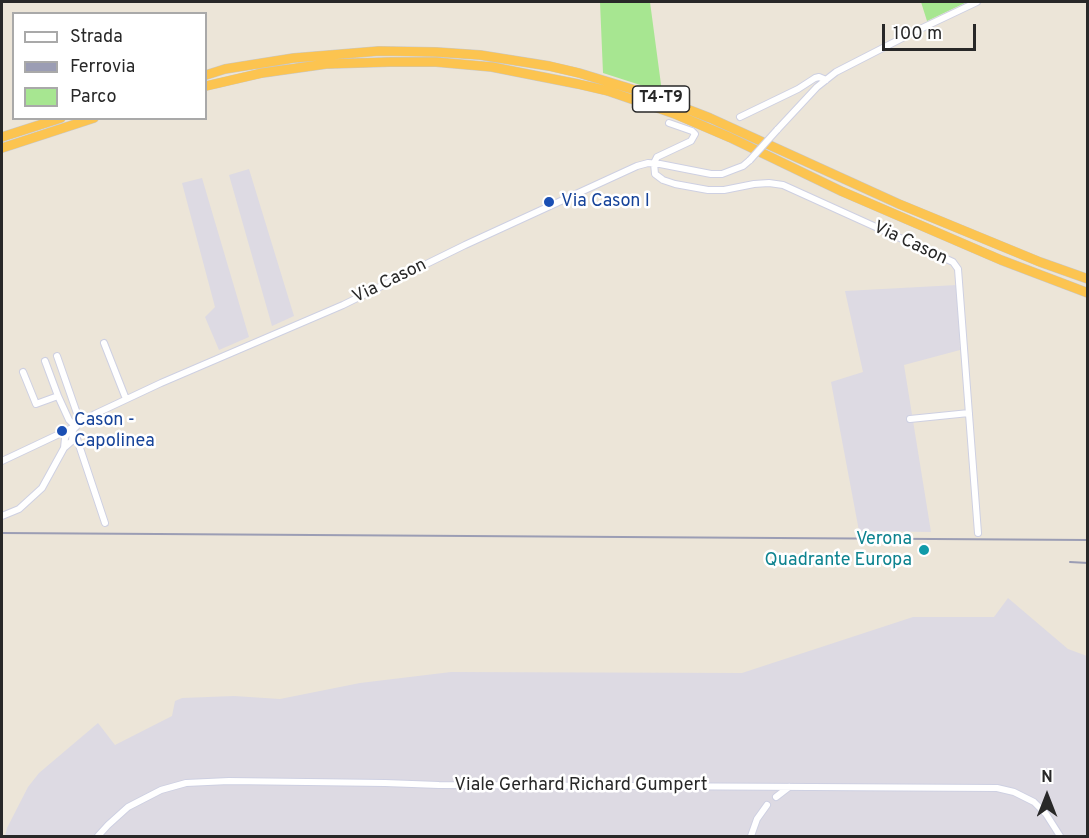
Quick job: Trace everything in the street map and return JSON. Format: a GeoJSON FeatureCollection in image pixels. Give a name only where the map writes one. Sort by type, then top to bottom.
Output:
{"type":"FeatureCollection","features":[{"type":"Feature","properties":{"kind":"highway","name":"T4-T9"},"geometry":{"type":"LineString","coordinates":[[207,75],[225,69],[294,58],[379,51],[480,55],[549,66],[648,94],[710,118],[899,204],[1088,279]]}},
{"type":"Feature","properties":{"kind":"highway","name":"T4-T9"},"geometry":{"type":"LineString","coordinates":[[207,86],[262,73],[326,64],[390,62],[436,62],[492,67],[578,84],[645,103],[695,123],[873,205],[1001,260],[1088,293]]}},
{"type":"Feature","properties":{"kind":"highway"},"geometry":{"type":"LineString","coordinates":[[2,137],[55,120]]}},
{"type":"Feature","properties":{"kind":"highway"},"geometry":{"type":"LineString","coordinates":[[2,148],[88,120]]}},
{"type":"Feature","properties":{"kind":"street","name":"Via Cason"},"geometry":{"type":"LineString","coordinates":[[51,439],[65,438],[126,399],[343,305],[465,245],[637,166],[654,163],[722,174],[743,166],[826,80],[851,64],[977,2]]}},
{"type":"Feature","properties":{"kind":"street","name":"Via Cason"},"geometry":{"type":"LineString","coordinates":[[740,117],[798,89],[819,76],[826,80]]}},
{"type":"Feature","properties":{"kind":"street","name":"Via Cason"},"geometry":{"type":"LineString","coordinates":[[669,123],[695,134],[691,141],[657,157],[654,163],[655,174],[663,180],[708,190],[724,190],[754,184],[783,185],[953,262],[958,269],[978,534]]}},
{"type":"Feature","properties":{"kind":"street"},"geometry":{"type":"LineString","coordinates":[[104,343],[126,399]]}},
{"type":"Feature","properties":{"kind":"street"},"geometry":{"type":"LineString","coordinates":[[57,356],[76,429],[76,439],[105,523]]}},
{"type":"Feature","properties":{"kind":"street"},"geometry":{"type":"LineString","coordinates":[[45,361],[58,396],[69,420],[76,429]]}},
{"type":"Feature","properties":{"kind":"street"},"geometry":{"type":"LineString","coordinates":[[23,372],[36,404],[58,396]]}},
{"type":"Feature","properties":{"kind":"street"},"geometry":{"type":"LineString","coordinates":[[910,419],[969,413]]}},
{"type":"Feature","properties":{"kind":"street","name":"Via Cason"},"geometry":{"type":"LineString","coordinates":[[2,461],[62,432],[76,429]]}},
{"type":"Feature","properties":{"kind":"street","name":"Via Cason"},"geometry":{"type":"LineString","coordinates":[[63,448],[72,441],[76,429]]}},
{"type":"Feature","properties":{"kind":"street","name":"Via Cason"},"geometry":{"type":"LineString","coordinates":[[2,516],[19,509],[42,488],[63,448],[65,438]]}},
{"type":"Feature","properties":{"kind":"street"},"geometry":{"type":"LineString","coordinates":[[51,439],[63,448]]}},
{"type":"Feature","properties":{"kind":"street","name":"Viale Gerhard Richard Gumpert"},"geometry":{"type":"LineString","coordinates":[[98,837],[128,807],[169,787],[195,782],[240,781],[439,785],[987,788],[1006,790],[1034,802],[1046,814],[1060,837]]}},
{"type":"Feature","properties":{"kind":"street"},"geometry":{"type":"LineString","coordinates":[[776,797],[789,787]]}},
{"type":"Feature","properties":{"kind":"street"},"geometry":{"type":"LineString","coordinates":[[751,837],[757,819],[767,805]]}},
{"type":"Feature","properties":{"kind":"shaded area"},"geometry":{"type":"Polygon","coordinates":[[[249,169],[294,316],[272,326],[229,175],[249,169]]]}},
{"type":"Feature","properties":{"kind":"shaded area"},"geometry":{"type":"Polygon","coordinates":[[[202,178],[249,337],[219,350],[205,317],[215,307],[182,183],[202,178]]]}},
{"type":"Feature","properties":{"kind":"shaded area"},"geometry":{"type":"Polygon","coordinates":[[[957,285],[960,350],[904,365],[931,532],[859,531],[831,382],[863,372],[845,291],[957,285]]]}},
{"type":"Feature","properties":{"kind":"shaded area"},"geometry":{"type":"Polygon","coordinates":[[[1008,598],[1068,649],[1087,656],[1087,836],[5,836],[28,787],[39,773],[98,723],[115,745],[172,716],[175,701],[182,698],[234,696],[280,699],[360,683],[451,672],[742,673],[913,617],[994,617],[1008,598]]]}},
{"type":"Feature","properties":{"kind":"green space"},"geometry":{"type":"Polygon","coordinates":[[[600,2],[650,2],[662,92],[603,73],[600,2]]]}},
{"type":"Feature","properties":{"kind":"green space"},"geometry":{"type":"Polygon","coordinates":[[[921,2],[967,2],[927,21],[921,2]]]}},
{"type":"Feature","properties":{"kind":"railway"},"geometry":{"type":"LineString","coordinates":[[2,533],[1088,540]]}},
{"type":"Feature","properties":{"kind":"railway"},"geometry":{"type":"LineString","coordinates":[[1070,562],[1088,563]]}},
{"type":"Feature","properties":{"kind":"place","name":"Via Cason I"},"geometry":{"type":"Point","coordinates":[549,202]}},
{"type":"Feature","properties":{"kind":"place","name":"Cason - Capolinea"},"geometry":{"type":"Point","coordinates":[62,431]}},
{"type":"Feature","properties":{"kind":"place","name":"Verona Quadrante Europa"},"geometry":{"type":"Point","coordinates":[924,550]}}]}
